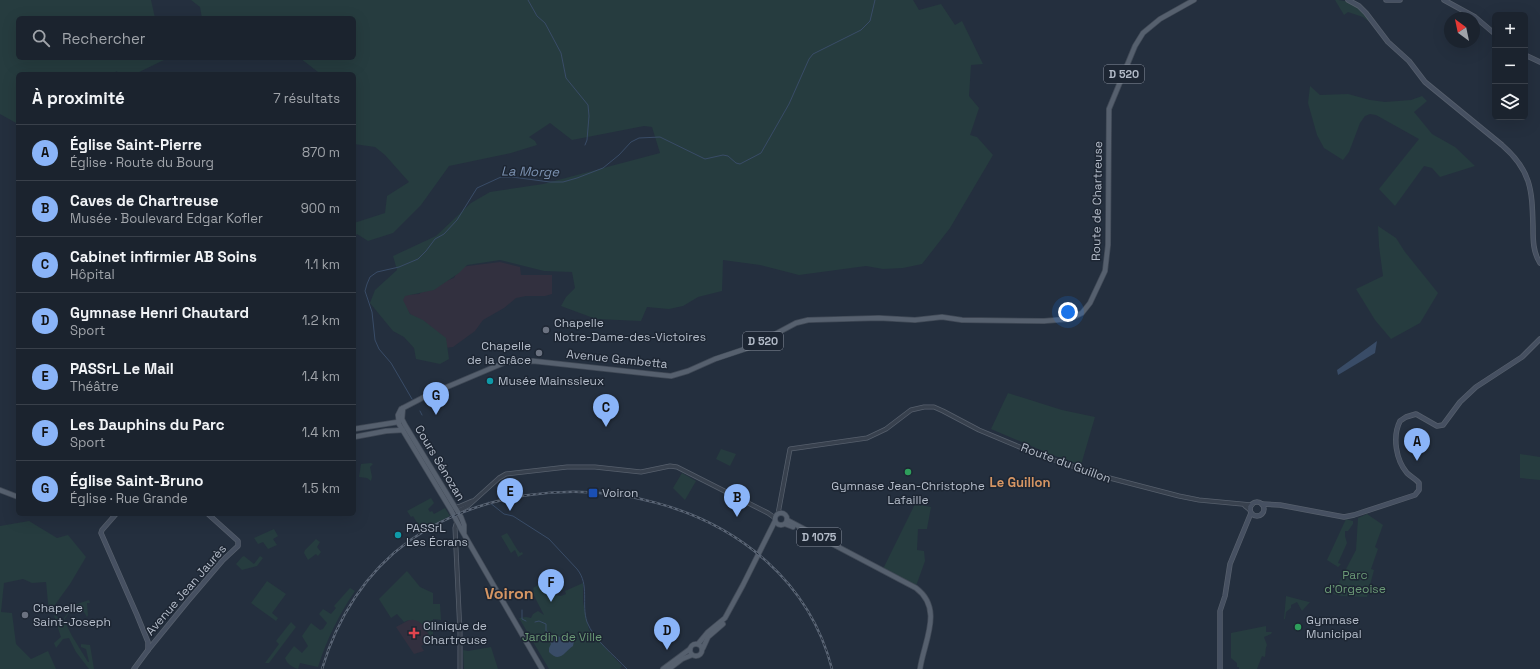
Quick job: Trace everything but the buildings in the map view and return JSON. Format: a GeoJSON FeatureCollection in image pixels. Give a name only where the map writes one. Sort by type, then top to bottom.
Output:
{"type":"FeatureCollection","features":[{"type":"Feature","properties":{"kind":"main road","name":"Route de Chartreuse"},"geometry":{"type":"LineString","coordinates":[[894,319],[915,320],[942,317],[962,320],[1044,321],[1069,319],[1082,313],[1090,303],[1107,264],[1109,110],[1135,46],[1143,33],[1160,18],[1194,0]]}},
{"type":"Feature","properties":{"kind":"main road"},"geometry":{"type":"LineString","coordinates":[[1348,0],[1359,6],[1366,13],[1388,42],[1409,61],[1425,82],[1513,155],[1526,175],[1530,186],[1533,243],[1540,263]]}},
{"type":"Feature","properties":{"kind":"main road"},"geometry":{"type":"LineString","coordinates":[[1386,0],[1400,0]]}},
{"type":"Feature","properties":{"kind":"main road"},"geometry":{"type":"LineString","coordinates":[[1444,0],[1475,17],[1492,31]]}},
{"type":"Feature","properties":{"kind":"main road"},"geometry":{"type":"LineString","coordinates":[[1528,56],[1540,62]]}},
{"type":"Feature","properties":{"kind":"main road","name":"Avenue Gambetta"},"geometry":{"type":"LineString","coordinates":[[400,423],[398,415],[403,408],[506,362],[533,361],[671,376],[684,373],[715,359],[751,347],[802,321],[829,319],[894,319]]}},
{"type":"Feature","properties":{"kind":"main road"},"geometry":{"type":"LineString","coordinates":[[1220,669],[1220,611],[1225,596],[1230,564],[1252,505],[1257,502],[1262,504],[1280,505],[1340,517],[1354,515],[1415,495],[1420,490],[1419,483],[1403,468],[1396,451],[1395,442],[1398,427],[1402,419],[1413,414],[1418,415],[1437,426],[1443,425],[1460,402],[1476,386],[1522,357],[1540,340]]}},
{"type":"Feature","properties":{"kind":"main road"},"geometry":{"type":"LineString","coordinates":[[356,437],[404,428],[400,423]]}},
{"type":"Feature","properties":{"kind":"main road"},"geometry":{"type":"LineString","coordinates":[[356,429],[400,423]]}},
{"type":"Feature","properties":{"kind":"main road"},"geometry":{"type":"LineString","coordinates":[[386,431],[400,423]]}},
{"type":"Feature","properties":{"kind":"main road","name":"Cours Sénozan"},"geometry":{"type":"LineString","coordinates":[[404,428],[423,463],[455,513]]}},
{"type":"Feature","properties":{"kind":"main road","name":"Cours Sénozan"},"geometry":{"type":"LineString","coordinates":[[404,428],[437,477],[454,506],[455,513]]}},
{"type":"Feature","properties":{"kind":"main road"},"geometry":{"type":"LineString","coordinates":[[423,463],[427,465],[431,472],[437,477]]}},
{"type":"Feature","properties":{"kind":"main road"},"geometry":{"type":"LineString","coordinates":[[0,490],[16,498]]}},
{"type":"Feature","properties":{"kind":"main road"},"geometry":{"type":"LineString","coordinates":[[0,493],[16,498]]}},
{"type":"Feature","properties":{"kind":"main road"},"geometry":{"type":"LineString","coordinates":[[1262,504],[1264,510]]}},
{"type":"Feature","properties":{"kind":"main road"},"geometry":{"type":"LineString","coordinates":[[1250,511],[1255,516],[1261,516],[1264,510],[1274,506],[1295,508]]}},
{"type":"Feature","properties":{"kind":"main road"},"geometry":{"type":"LineString","coordinates":[[455,513],[457,521],[464,534],[542,669]]}},
{"type":"Feature","properties":{"kind":"main road"},"geometry":{"type":"LineString","coordinates":[[455,513],[464,528],[464,534]]}},
{"type":"Feature","properties":{"kind":"main road"},"geometry":{"type":"LineString","coordinates":[[778,517],[786,515],[786,522]]}},
{"type":"Feature","properties":{"kind":"main road"},"geometry":{"type":"LineString","coordinates":[[114,516],[101,532],[148,642],[148,650]]}},
{"type":"Feature","properties":{"kind":"main road","name":"Avenue Jean Jaurès"},"geometry":{"type":"LineString","coordinates":[[134,669],[223,560],[238,546],[239,543],[210,516]]}},
{"type":"Feature","properties":{"kind":"main road"},"geometry":{"type":"LineString","coordinates":[[1238,542],[1250,521],[1255,516]]}},
{"type":"Feature","properties":{"kind":"main road"},"geometry":{"type":"LineString","coordinates":[[778,517],[786,522]]}},
{"type":"Feature","properties":{"kind":"main road"},"geometry":{"type":"LineString","coordinates":[[663,669],[690,649],[693,645],[698,644],[708,632],[725,618],[740,592],[778,517]]}},
{"type":"Feature","properties":{"kind":"main road","name":"D 1075"},"geometry":{"type":"LineString","coordinates":[[786,522],[851,554],[925,596],[930,606],[931,622],[920,669]]}},
{"type":"Feature","properties":{"kind":"main road"},"geometry":{"type":"LineString","coordinates":[[669,669],[682,659],[692,655],[697,657],[700,656],[703,651],[702,648],[708,637],[730,615],[740,592]]}},
{"type":"Feature","properties":{"kind":"main road"},"geometry":{"type":"LineString","coordinates":[[512,615],[516,619],[546,669]]}},
{"type":"Feature","properties":{"kind":"main road"},"geometry":{"type":"LineString","coordinates":[[148,642],[154,643]]}},
{"type":"Feature","properties":{"kind":"main road"},"geometry":{"type":"LineString","coordinates":[[698,644],[702,648]]}},
{"type":"Feature","properties":{"kind":"main road"},"geometry":{"type":"LineString","coordinates":[[690,649],[692,655]]}},
{"type":"Feature","properties":{"kind":"street","name":"Route du Guillon"},"geometry":{"type":"LineString","coordinates":[[778,517],[778,508],[790,450],[867,438],[884,430],[906,414],[918,408],[938,409],[979,430],[1034,453],[1098,475],[1179,496],[1246,506],[1250,511]]}},
{"type":"Feature","properties":{"kind":"street"},"geometry":{"type":"LineString","coordinates":[[455,513],[468,506],[503,475],[567,467],[595,467],[641,472],[667,466],[675,466],[778,517]]}},
{"type":"Feature","properties":{"kind":"street"},"geometry":{"type":"LineString","coordinates":[[454,506],[473,501]]}},
{"type":"Feature","properties":{"kind":"street","name":"Route du Guillon"},"geometry":{"type":"LineString","coordinates":[[1234,504],[1252,505]]}},
{"type":"Feature","properties":{"kind":"street"},"geometry":{"type":"LineString","coordinates":[[460,669],[460,633],[455,528],[457,521],[460,522],[464,528]]}},
{"type":"Feature","properties":{"kind":"shaded area"},"geometry":{"type":"Polygon","coordinates":[[[500,262],[520,267],[521,275],[552,275],[552,294],[545,296],[526,296],[516,298],[504,308],[483,320],[475,331],[453,347],[444,348],[434,346],[400,300],[405,295],[419,294],[431,286],[454,278],[460,267],[500,262]]]}},
{"type":"Feature","properties":{"kind":"shaded area","name":"Clinique de Chartreuse"},"geometry":{"type":"Polygon","coordinates":[[[411,619],[417,620],[422,624],[432,639],[421,646],[424,651],[414,654],[396,627],[411,619]]]}},
{"type":"Feature","properties":{"kind":"green space"},"geometry":{"type":"Polygon","coordinates":[[[0,0],[151,0],[155,16],[16,16],[16,60],[164,60],[139,72],[16,72],[16,123],[0,114],[0,0]]]}},
{"type":"Feature","properties":{"kind":"green space"},"geometry":{"type":"Polygon","coordinates":[[[191,0],[913,0],[919,10],[941,4],[955,25],[962,21],[983,64],[971,65],[969,96],[979,108],[970,135],[977,137],[993,155],[950,228],[922,264],[903,268],[883,269],[866,266],[799,275],[760,265],[723,260],[722,291],[698,297],[683,306],[669,309],[647,307],[641,321],[596,319],[561,306],[566,297],[575,288],[572,272],[544,271],[500,260],[467,265],[459,273],[434,290],[405,296],[403,300],[410,314],[423,320],[446,338],[449,359],[440,364],[416,359],[414,348],[404,337],[393,331],[370,303],[375,290],[397,270],[393,256],[436,236],[471,203],[490,192],[543,184],[660,153],[652,127],[644,126],[572,140],[550,123],[529,137],[535,141],[537,145],[511,153],[449,166],[421,205],[393,233],[368,241],[357,234],[356,235],[356,222],[385,213],[387,196],[409,182],[385,155],[375,147],[356,144],[356,72],[318,72],[303,60],[356,60],[356,16],[202,16],[200,7],[191,0]]]}},
{"type":"Feature","properties":{"kind":"green space"},"geometry":{"type":"Polygon","coordinates":[[[1335,0],[1342,0],[1352,4],[1360,10],[1372,24],[1363,17],[1348,12],[1344,15],[1335,0]]]}},
{"type":"Feature","properties":{"kind":"green space"},"geometry":{"type":"Polygon","coordinates":[[[1310,86],[1320,95],[1348,94],[1370,100],[1385,102],[1411,100],[1422,96],[1427,101],[1414,112],[1432,134],[1455,147],[1475,166],[1440,177],[1432,168],[1424,166],[1395,206],[1379,189],[1419,139],[1376,115],[1370,114],[1365,116],[1360,123],[1349,152],[1343,160],[1324,148],[1317,135],[1308,103],[1310,86]]]}},
{"type":"Feature","properties":{"kind":"green space"},"geometry":{"type":"Polygon","coordinates":[[[1378,226],[1396,238],[1405,252],[1438,293],[1420,323],[1391,339],[1375,320],[1356,289],[1383,276],[1378,226]]]}},
{"type":"Feature","properties":{"kind":"green space"},"geometry":{"type":"Polygon","coordinates":[[[1008,393],[1062,410],[1095,417],[1081,465],[1044,452],[991,429],[1008,393]]]}},
{"type":"Feature","properties":{"kind":"green space"},"geometry":{"type":"Polygon","coordinates":[[[721,449],[736,454],[730,466],[716,459],[721,449]]]}},
{"type":"Feature","properties":{"kind":"green space"},"geometry":{"type":"Polygon","coordinates":[[[1520,454],[1540,457],[1540,480],[1520,478],[1520,454]]]}},
{"type":"Feature","properties":{"kind":"green space"},"geometry":{"type":"Polygon","coordinates":[[[361,464],[373,464],[370,467],[372,477],[371,481],[367,478],[359,477],[361,464]]]}},
{"type":"Feature","properties":{"kind":"green space"},"geometry":{"type":"Polygon","coordinates":[[[682,473],[696,481],[685,500],[673,488],[682,473]]]}},
{"type":"Feature","properties":{"kind":"green space"},"geometry":{"type":"Polygon","coordinates":[[[431,498],[434,503],[428,509],[430,512],[432,511],[434,514],[445,508],[450,516],[422,531],[413,516],[411,517],[407,511],[431,498]]]}},
{"type":"Feature","properties":{"kind":"green space"},"geometry":{"type":"Polygon","coordinates":[[[915,504],[931,507],[927,529],[918,529],[917,550],[924,551],[925,561],[916,586],[883,569],[915,504]]]}},
{"type":"Feature","properties":{"kind":"green space","name":"Parc d'Orgeoise"},"geometry":{"type":"Polygon","coordinates":[[[1367,514],[1383,525],[1375,547],[1378,549],[1371,569],[1374,570],[1367,597],[1342,596],[1333,594],[1356,550],[1358,518],[1367,514]]]}},
{"type":"Feature","properties":{"kind":"green space"},"geometry":{"type":"Polygon","coordinates":[[[1346,519],[1353,521],[1353,524],[1348,531],[1345,531],[1347,543],[1338,563],[1341,564],[1338,567],[1327,560],[1346,519]]]}},
{"type":"Feature","properties":{"kind":"green space"},"geometry":{"type":"Polygon","coordinates":[[[29,521],[57,538],[68,535],[86,557],[70,584],[49,613],[46,582],[32,583],[23,579],[4,583],[1,612],[12,613],[16,644],[31,659],[48,651],[56,669],[0,669],[0,526],[29,521]]]}},
{"type":"Feature","properties":{"kind":"green space"},"geometry":{"type":"Polygon","coordinates":[[[274,529],[278,536],[273,539],[277,545],[268,549],[263,542],[258,544],[254,538],[274,529]]]}},
{"type":"Feature","properties":{"kind":"green space"},"geometry":{"type":"Polygon","coordinates":[[[507,533],[518,551],[520,553],[522,552],[523,554],[518,557],[515,550],[511,553],[501,536],[507,533]]]}},
{"type":"Feature","properties":{"kind":"green space"},"geometry":{"type":"Polygon","coordinates":[[[316,539],[320,542],[317,547],[321,552],[318,556],[316,554],[308,560],[304,553],[305,550],[316,539]]]}},
{"type":"Feature","properties":{"kind":"green space"},"geometry":{"type":"Polygon","coordinates":[[[244,556],[254,564],[260,556],[263,558],[257,566],[242,570],[236,564],[244,556]]]}},
{"type":"Feature","properties":{"kind":"green space"},"geometry":{"type":"Polygon","coordinates":[[[407,571],[420,587],[433,593],[433,604],[440,604],[441,620],[433,619],[432,639],[418,621],[409,620],[404,622],[397,614],[391,618],[379,599],[407,571]]]}},
{"type":"Feature","properties":{"kind":"green space","name":"Jardin de Ville"},"geometry":{"type":"Polygon","coordinates":[[[556,576],[564,589],[555,595],[561,596],[566,594],[565,591],[583,583],[583,602],[589,630],[622,666],[620,668],[621,669],[549,669],[519,618],[531,618],[533,614],[538,611],[544,615],[532,592],[534,591],[533,588],[556,576]]]}},
{"type":"Feature","properties":{"kind":"green space"},"geometry":{"type":"Polygon","coordinates":[[[267,581],[286,594],[272,613],[278,618],[276,621],[251,603],[267,581]]]}},
{"type":"Feature","properties":{"kind":"green space"},"geometry":{"type":"Polygon","coordinates":[[[350,588],[355,591],[343,609],[325,647],[318,667],[300,663],[298,669],[290,665],[285,658],[294,646],[302,653],[308,646],[302,636],[311,623],[320,630],[323,629],[327,623],[319,614],[323,609],[331,614],[336,608],[334,606],[350,588]]]}},
{"type":"Feature","properties":{"kind":"green space"},"geometry":{"type":"Polygon","coordinates":[[[1286,596],[1310,602],[1302,611],[1297,602],[1291,605],[1291,608],[1286,612],[1284,619],[1286,596]]]}},
{"type":"Feature","properties":{"kind":"green space"},"geometry":{"type":"Polygon","coordinates":[[[89,600],[90,603],[87,603],[87,617],[81,607],[69,613],[64,620],[88,662],[86,649],[81,647],[81,644],[90,645],[94,669],[89,669],[76,652],[69,638],[63,639],[56,648],[54,643],[61,637],[54,616],[55,614],[61,622],[74,605],[89,600]]]}},
{"type":"Feature","properties":{"kind":"green space"},"geometry":{"type":"Polygon","coordinates":[[[291,622],[296,627],[269,663],[265,663],[279,644],[276,641],[291,622]]]}},
{"type":"Feature","properties":{"kind":"green space"},"geometry":{"type":"Polygon","coordinates":[[[1266,626],[1266,632],[1272,632],[1264,637],[1267,645],[1265,657],[1262,656],[1257,669],[1239,669],[1239,667],[1237,667],[1237,663],[1231,658],[1231,633],[1266,626]]]}},
{"type":"Feature","properties":{"kind":"green space"},"geometry":{"type":"Polygon","coordinates":[[[491,647],[498,669],[464,669],[463,650],[468,651],[491,647]]]}},
{"type":"Feature","properties":{"kind":"water"},"geometry":{"type":"Polygon","coordinates":[[[1377,341],[1375,353],[1338,375],[1337,370],[1377,341]]]}},
{"type":"Feature","properties":{"kind":"water"},"geometry":{"type":"Polygon","coordinates":[[[555,635],[560,637],[569,636],[574,641],[573,646],[559,657],[556,657],[549,652],[551,644],[549,640],[554,640],[555,635]]]}},
{"type":"Feature","properties":{"kind":"waterway"},"geometry":{"type":"LineString","coordinates":[[528,0],[537,16],[545,23],[561,53],[566,78],[588,105],[589,116],[587,140],[585,145]]}},
{"type":"Feature","properties":{"kind":"waterway","name":"La Morge"},"geometry":{"type":"LineString","coordinates":[[412,399],[391,363],[379,349],[375,340],[372,312],[365,291],[370,277],[377,272],[399,267],[418,259],[435,239],[444,234],[457,220],[477,188],[501,177],[563,182],[603,168],[619,155],[631,142],[639,138],[660,137],[705,159],[723,155],[728,156],[736,163],[740,164],[761,153],[789,104],[809,59],[813,54],[861,30],[870,21],[875,0]]}},
{"type":"Feature","properties":{"kind":"waterway","name":"La Morge"},"geometry":{"type":"LineString","coordinates":[[420,411],[422,415]]}},
{"type":"Feature","properties":{"kind":"waterway","name":"La Morge"},"geometry":{"type":"LineString","coordinates":[[489,502],[504,514],[513,516],[549,539],[577,569],[583,582],[585,615],[590,629],[599,641],[627,669]]}},
{"type":"Feature","properties":{"kind":"waterway"},"geometry":{"type":"LineString","coordinates":[[522,610],[522,619],[526,621]]}},
{"type":"Feature","properties":{"kind":"waterway"},"geometry":{"type":"LineString","coordinates":[[535,622],[539,621],[546,624],[546,631],[555,636]]}},
{"type":"Feature","properties":{"kind":"railway"},"geometry":{"type":"LineString","coordinates":[[322,669],[336,632],[355,598],[379,567],[409,541],[465,511],[527,495],[592,492],[655,503],[715,526],[766,561],[807,609],[832,669]]}},
{"type":"Feature","properties":{"kind":"place","name":"Chapelle Notre-Dame-des-Victoires"},"geometry":{"type":"Point","coordinates":[546,330]}},
{"type":"Feature","properties":{"kind":"place","name":"Chapelle de la Grâce"},"geometry":{"type":"Point","coordinates":[539,353]}},
{"type":"Feature","properties":{"kind":"place","name":"Musée Mainssieux"},"geometry":{"type":"Point","coordinates":[490,381]}},
{"type":"Feature","properties":{"kind":"place","name":"Église Saint-Bruno"},"geometry":{"type":"Point","coordinates":[436,415]}},
{"type":"Feature","properties":{"kind":"place","name":"Cabinet infirmier AB Soins"},"geometry":{"type":"Point","coordinates":[606,427]}},
{"type":"Feature","properties":{"kind":"place","name":"Église Saint-Pierre"},"geometry":{"type":"Point","coordinates":[1417,461]}},
{"type":"Feature","properties":{"kind":"place","name":"Gymnase Jean-Christophe Lafaille"},"geometry":{"type":"Point","coordinates":[908,472]}},
{"type":"Feature","properties":{"kind":"place","name":"Voiron"},"geometry":{"type":"Point","coordinates":[593,493]}},
{"type":"Feature","properties":{"kind":"place","name":"PASSrL Le Mail"},"geometry":{"type":"Point","coordinates":[510,511]}},
{"type":"Feature","properties":{"kind":"place","name":"Caves de Chartreuse"},"geometry":{"type":"Point","coordinates":[737,517]}},
{"type":"Feature","properties":{"kind":"place","name":"PASSrL Les Écrans"},"geometry":{"type":"Point","coordinates":[398,535]}},
{"type":"Feature","properties":{"kind":"place","name":"Les Dauphins du Parc"},"geometry":{"type":"Point","coordinates":[551,602]}},
{"type":"Feature","properties":{"kind":"place","name":"Chapelle Saint-Joseph"},"geometry":{"type":"Point","coordinates":[25,615]}},
{"type":"Feature","properties":{"kind":"place","name":"Gymnase Municipal"},"geometry":{"type":"Point","coordinates":[1298,627]}},
{"type":"Feature","properties":{"kind":"place","name":"Clinique de Chartreuse"},"geometry":{"type":"Point","coordinates":[414,633]}},
{"type":"Feature","properties":{"kind":"place","name":"Gymnase Henri Chautard"},"geometry":{"type":"Point","coordinates":[667,650]}},
{"type":"Feature","properties":{"kind":"district","name":"Le Guillon"},"geometry":{"type":"Point","coordinates":[1020,482]}},
{"type":"Feature","properties":{"kind":"district","name":"Voiron"},"geometry":{"type":"Point","coordinates":[509,593]}}]}
